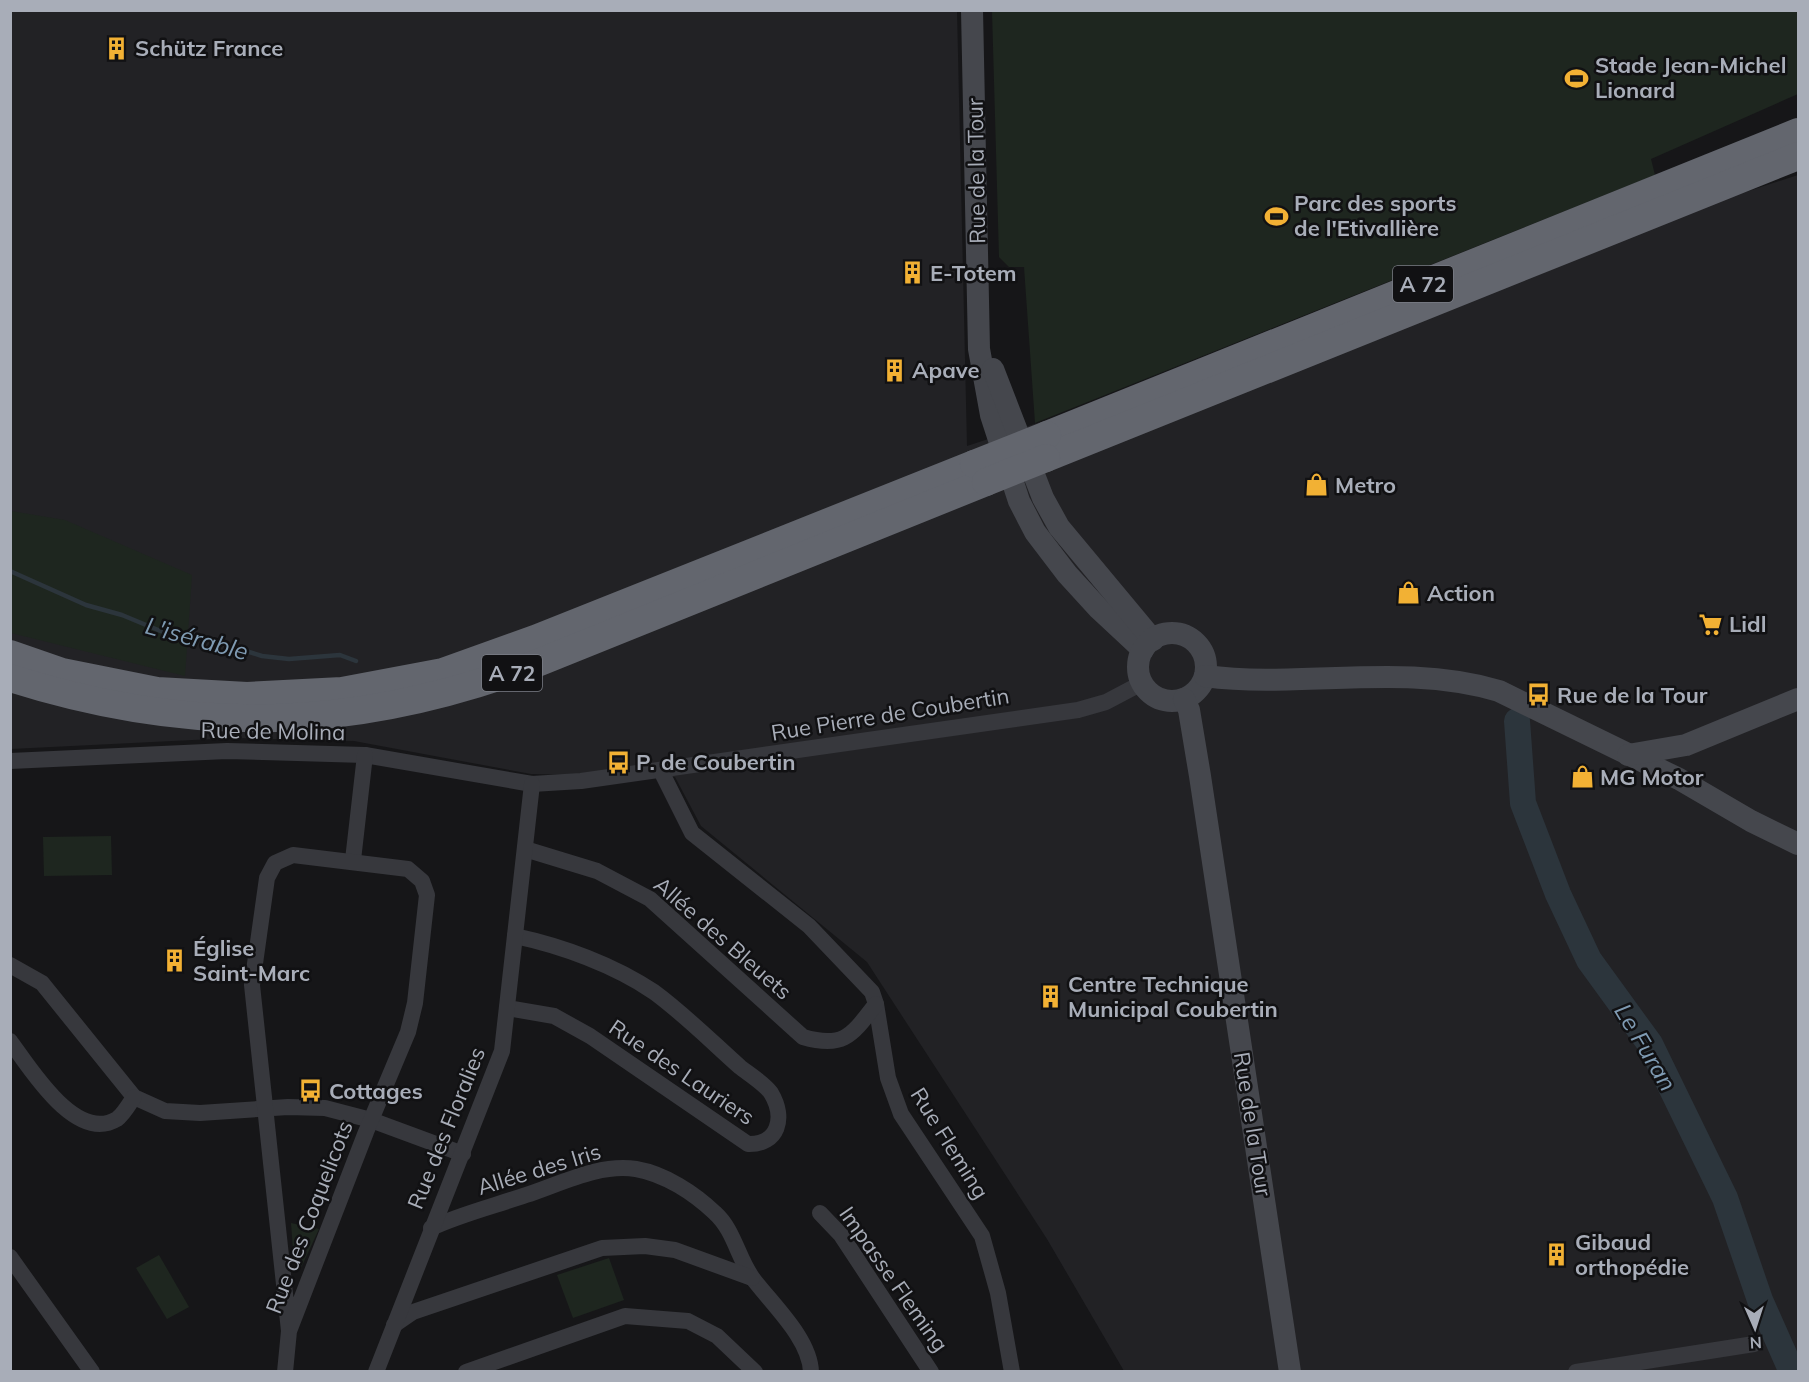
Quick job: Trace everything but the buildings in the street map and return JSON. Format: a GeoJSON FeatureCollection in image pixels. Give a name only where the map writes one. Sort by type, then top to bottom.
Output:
{"type":"FeatureCollection","features":[{"type":"Feature","properties":{"kind":"highway","name":"A 72"},"geometry":{"type":"LineString","coordinates":[[10,678],[94,702],[208,718],[300,717],[405,704],[492,680],[540,662],[980,473],[1795,138]]}},
{"type":"Feature","properties":{"kind":"highway","name":"A 72"},"geometry":{"type":"LineString","coordinates":[[10,654],[62,672],[157,691],[247,696],[342,692],[431,674],[536,639],[980,473]]}},
{"type":"Feature","properties":{"kind":"street","name":"Rue de la Tour"},"geometry":{"type":"LineString","coordinates":[[972,10],[980,331],[1043,498],[1059,527],[1148,645]]}},
{"type":"Feature","properties":{"kind":"street"},"geometry":{"type":"LineString","coordinates":[[1167,634],[1177,634],[1196,643],[1205,658],[1205,676],[1201,686],[1184,699],[1165,701],[1147,691],[1142,683],[1138,662],[1148,645],[1167,634]]}},
{"type":"Feature","properties":{"kind":"street"},"geometry":{"type":"LineString","coordinates":[[1205,676],[1241,681],[1387,676],[1450,680],[1498,691],[1679,779],[1723,806],[1798,844]]}},
{"type":"Feature","properties":{"kind":"street","name":"Rue Pierre de Coubertin"},"geometry":{"type":"LineString","coordinates":[[532,784],[581,781],[661,771],[1078,710],[1106,702],[1142,683]]}},
{"type":"Feature","properties":{"kind":"street","name":"Rue de la Tour"},"geometry":{"type":"LineString","coordinates":[[1184,699],[1189,710],[1200,776],[1290,1371]]}},
{"type":"Feature","properties":{"kind":"street"},"geometry":{"type":"LineString","coordinates":[[1628,755],[1686,745],[1798,699]]}},
{"type":"Feature","properties":{"kind":"street"},"geometry":{"type":"LineString","coordinates":[[1679,779],[1679,760],[1686,745]]}},
{"type":"Feature","properties":{"kind":"street","name":"Rue de Molina"},"geometry":{"type":"LineString","coordinates":[[10,761],[227,751],[365,755],[532,784]]}},
{"type":"Feature","properties":{"kind":"street"},"geometry":{"type":"LineString","coordinates":[[353,860],[365,755]]}},
{"type":"Feature","properties":{"kind":"street","name":"Rue Fleming"},"geometry":{"type":"LineString","coordinates":[[661,771],[692,833],[809,926],[872,992],[876,1004],[884,1062],[901,1113],[982,1236],[998,1293],[1012,1371]]}},
{"type":"Feature","properties":{"kind":"street","name":"Rue des Floralies"},"geometry":{"type":"LineString","coordinates":[[376,1371],[502,1051],[532,784]]}},
{"type":"Feature","properties":{"kind":"street","name":"Allée des Bleuets"},"geometry":{"type":"LineString","coordinates":[[525,849],[597,872],[650,899],[803,1037],[823,1043],[839,1042],[861,1024],[876,1004]]}},
{"type":"Feature","properties":{"kind":"street","name":"Rue des Coquelicots"},"geometry":{"type":"LineString","coordinates":[[285,1371],[289,1331],[267,1108],[252,985],[270,869],[275,863],[293,855],[353,860],[408,869],[422,881],[427,895],[415,1003],[408,1032],[371,1120],[289,1331]]}},
{"type":"Feature","properties":{"kind":"street","name":"Rue des Lauriers"},"geometry":{"type":"LineString","coordinates":[[507,1008],[554,1016],[590,1036],[748,1144],[761,1144],[772,1138],[776,1130],[779,1120],[771,1093],[653,992],[591,959],[515,936]]}},
{"type":"Feature","properties":{"kind":"street"},"geometry":{"type":"LineString","coordinates":[[10,965],[42,983],[134,1097],[165,1112],[200,1113],[267,1108],[325,1108],[371,1120],[463,1154]]}},
{"type":"Feature","properties":{"kind":"street"},"geometry":{"type":"LineString","coordinates":[[10,1041],[59,1106],[92,1124],[117,1119],[134,1097]]}},
{"type":"Feature","properties":{"kind":"street","name":"Allée des Iris"},"geometry":{"type":"LineString","coordinates":[[431,1228],[594,1172],[635,1169],[656,1175],[691,1192],[718,1214],[738,1246],[752,1278],[779,1309],[805,1349],[811,1371]]}},
{"type":"Feature","properties":{"kind":"street","name":"Impasse Fleming"},"geometry":{"type":"LineString","coordinates":[[820,1213],[841,1235],[931,1371]]}},
{"type":"Feature","properties":{"kind":"street"},"geometry":{"type":"LineString","coordinates":[[394,1325],[413,1312],[603,1248],[645,1246],[675,1250],[752,1278]]}},
{"type":"Feature","properties":{"kind":"street"},"geometry":{"type":"LineString","coordinates":[[10,1257],[92,1371]]}},
{"type":"Feature","properties":{"kind":"street"},"geometry":{"type":"LineString","coordinates":[[466,1371],[625,1316],[688,1321],[717,1336],[755,1371]]}},
{"type":"Feature","properties":{"kind":"street"},"geometry":{"type":"LineString","coordinates":[[1576,1371],[1754,1344]]}},
{"type":"Feature","properties":{"kind":"shaded area"},"geometry":{"type":"Polygon","coordinates":[[[11,11],[957,11],[967,446],[1798,175],[1798,1371],[1124,1371],[1047,1239],[867,962],[701,826],[675,777],[531,774],[354,741],[233,738],[11,749],[11,11]]]}},
{"type":"Feature","properties":{"kind":"shaded area","name":"Parc des sports de l'Etivallière"},"geometry":{"type":"Polygon","coordinates":[[[992,11],[1798,11],[1798,94],[1651,159],[1655,175],[1035,423],[1024,267],[1009,267],[999,257],[992,11]]]}},
{"type":"Feature","properties":{"kind":"shaded area"},"geometry":{"type":"Polygon","coordinates":[[[11,511],[65,520],[192,575],[185,676],[11,633],[11,511]]]}},
{"type":"Feature","properties":{"kind":"shaded area"},"geometry":{"type":"Polygon","coordinates":[[[111,836],[112,875],[44,876],[43,837],[111,836]]]}},
{"type":"Feature","properties":{"kind":"shaded area"},"geometry":{"type":"Polygon","coordinates":[[[291,1223],[319,1229],[301,1268],[294,1264],[291,1223]]]}},
{"type":"Feature","properties":{"kind":"shaded area"},"geometry":{"type":"Polygon","coordinates":[[[159,1255],[189,1307],[167,1319],[136,1268],[159,1255]]]}},
{"type":"Feature","properties":{"kind":"shaded area"},"geometry":{"type":"Polygon","coordinates":[[[609,1258],[624,1300],[573,1318],[557,1275],[609,1258]]]}},
{"type":"Feature","properties":{"kind":"waterway","name":"L'isérable"},"geometry":{"type":"LineString","coordinates":[[10,571],[86,605],[122,615],[175,637],[195,635],[262,656],[289,659],[340,655],[356,661]]}},
{"type":"Feature","properties":{"kind":"waterway","name":"Le Furan"},"geometry":{"type":"LineString","coordinates":[[1517,721],[1523,803],[1558,894],[1589,960],[1650,1044],[1725,1198],[1760,1300],[1792,1372]]}},
{"type":"Feature","properties":{"kind":"place","name":"Schütz France"},"geometry":{"type":"Point","coordinates":[117,48]}},
{"type":"Feature","properties":{"kind":"place","name":"Stade Jean-Michel Lionard"},"geometry":{"type":"Point","coordinates":[1577,78]}},
{"type":"Feature","properties":{"kind":"place","name":"Parc des sports de l'Etivallière"},"geometry":{"type":"Point","coordinates":[1276,216]}},
{"type":"Feature","properties":{"kind":"place","name":"E-Totem"},"geometry":{"type":"Point","coordinates":[912,273]}},
{"type":"Feature","properties":{"kind":"place","name":"Apave"},"geometry":{"type":"Point","coordinates":[894,370]}},
{"type":"Feature","properties":{"kind":"place","name":"Metro"},"geometry":{"type":"Point","coordinates":[1317,485]}},
{"type":"Feature","properties":{"kind":"place","name":"Action"},"geometry":{"type":"Point","coordinates":[1409,593]}},
{"type":"Feature","properties":{"kind":"place","name":"Lidl"},"geometry":{"type":"Point","coordinates":[1711,624]}},
{"type":"Feature","properties":{"kind":"place","name":"Rue de la Tour"},"geometry":{"type":"Point","coordinates":[1539,695]}},
{"type":"Feature","properties":{"kind":"place","name":"P. de Coubertin"},"geometry":{"type":"Point","coordinates":[618,762]}},
{"type":"Feature","properties":{"kind":"place","name":"MG Motor"},"geometry":{"type":"Point","coordinates":[1582,777]}},
{"type":"Feature","properties":{"kind":"place","name":"Église Saint-Marc"},"geometry":{"type":"Point","coordinates":[175,961]}},
{"type":"Feature","properties":{"kind":"place","name":"Centre Technique Municipal Coubertin"},"geometry":{"type":"Point","coordinates":[1050,997]}},
{"type":"Feature","properties":{"kind":"place","name":"Cottages"},"geometry":{"type":"Point","coordinates":[311,1091]}},
{"type":"Feature","properties":{"kind":"place","name":"Gibaud orthopédie"},"geometry":{"type":"Point","coordinates":[1557,1255]}}]}
